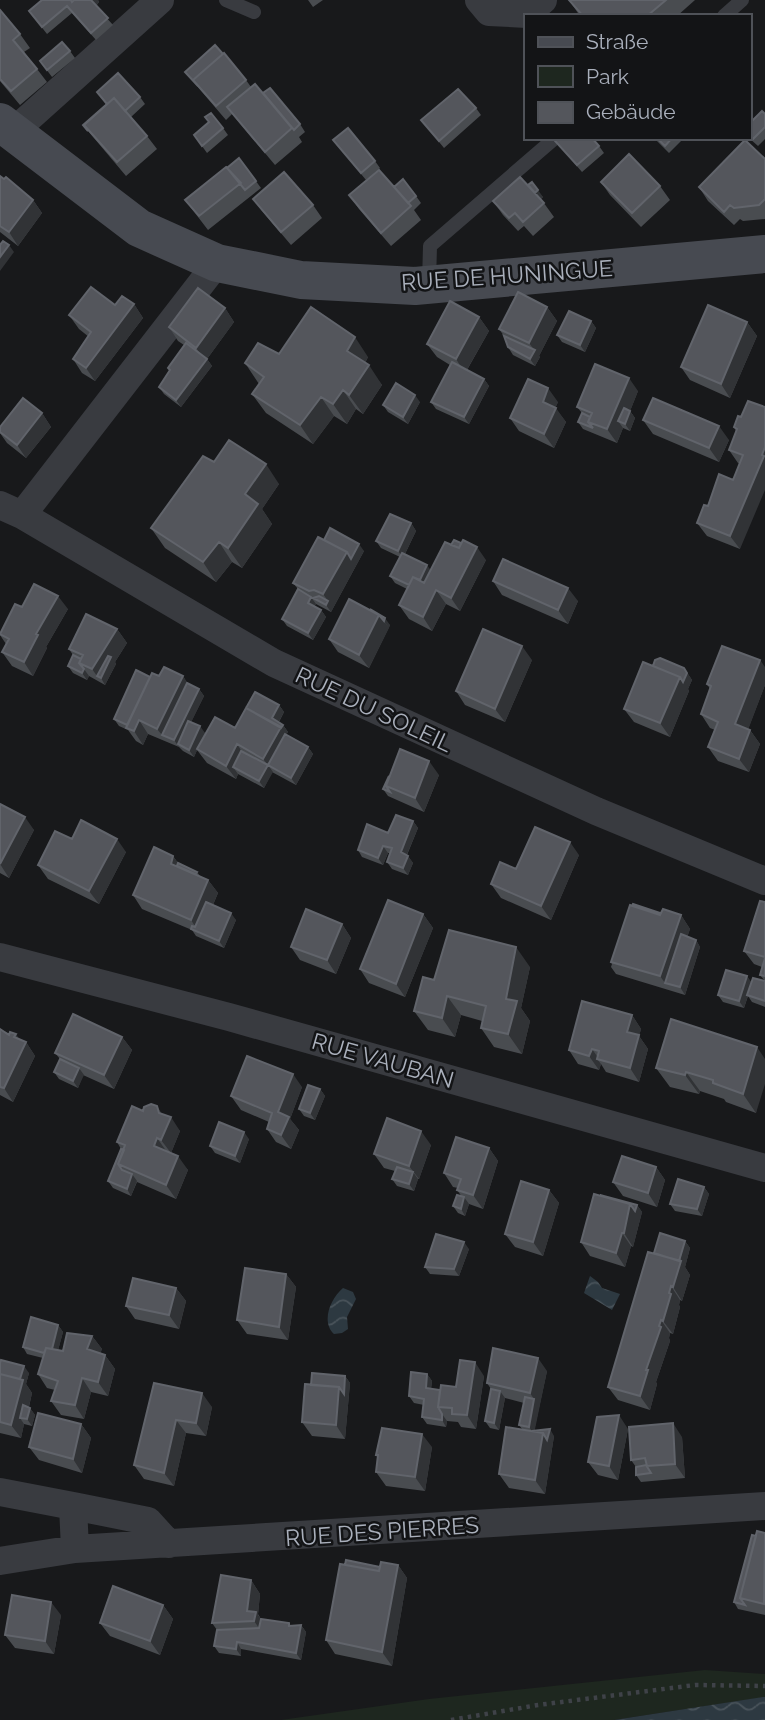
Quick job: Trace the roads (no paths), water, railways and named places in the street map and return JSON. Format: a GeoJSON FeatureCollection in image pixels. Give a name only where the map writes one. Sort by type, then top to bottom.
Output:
{"type":"FeatureCollection","features":[{"type":"Feature","properties":{"kind":"main road","name":"RUE DE HUNINGUE"},"geometry":{"type":"LineString","coordinates":[[6,127],[139,229],[217,263],[301,279],[415,286],[765,254]]}},
{"type":"Feature","properties":{"kind":"street"},"geometry":{"type":"LineString","coordinates":[[6,127],[160,0]]}},
{"type":"Feature","properties":{"kind":"street"},"geometry":{"type":"LineString","coordinates":[[479,0],[489,12],[527,14],[543,0]]}},
{"type":"Feature","properties":{"kind":"street"},"geometry":{"type":"LineString","coordinates":[[11,510],[217,263]]}},
{"type":"Feature","properties":{"kind":"street","name":"RUE DU SOLEIL"},"geometry":{"type":"LineString","coordinates":[[11,510],[274,663],[596,811],[765,881]]}},
{"type":"Feature","properties":{"kind":"street","name":"RUE VAUBAN"},"geometry":{"type":"LineString","coordinates":[[0,957],[229,1017],[765,1168]]}},
{"type":"Feature","properties":{"kind":"street"},"geometry":{"type":"LineString","coordinates":[[0,1492],[148,1521],[169,1544]]}},
{"type":"Feature","properties":{"kind":"street"},"geometry":{"type":"LineString","coordinates":[[73,1506],[75,1549]]}},
{"type":"Feature","properties":{"kind":"street","name":"RUE DES PIERRES"},"geometry":{"type":"LineString","coordinates":[[0,1561],[75,1549],[765,1506]]}},
{"type":"Feature","properties":{"kind":"lane"},"geometry":{"type":"LineString","coordinates":[[226,0],[254,12]]}},
{"type":"Feature","properties":{"kind":"lane"},"geometry":{"type":"LineString","coordinates":[[726,14],[742,0]]}},
{"type":"Feature","properties":{"kind":"lane"},"geometry":{"type":"LineString","coordinates":[[429,284],[430,246],[553,140]]}},
{"type":"Feature","properties":{"kind":"water"},"geometry":{"type":"Polygon","coordinates":[[[590,1276],[602,1288],[620,1294],[612,1310],[584,1293],[590,1276]]]}},
{"type":"Feature","properties":{"kind":"water"},"geometry":{"type":"Polygon","coordinates":[[[343,1288],[353,1292],[356,1299],[347,1317],[348,1329],[334,1334],[328,1323],[329,1311],[334,1298],[343,1288]]]}},
{"type":"Feature","properties":{"kind":"water"},"geometry":{"type":"Polygon","coordinates":[[[765,1697],[765,1720],[614,1720],[765,1697]]]}}]}
